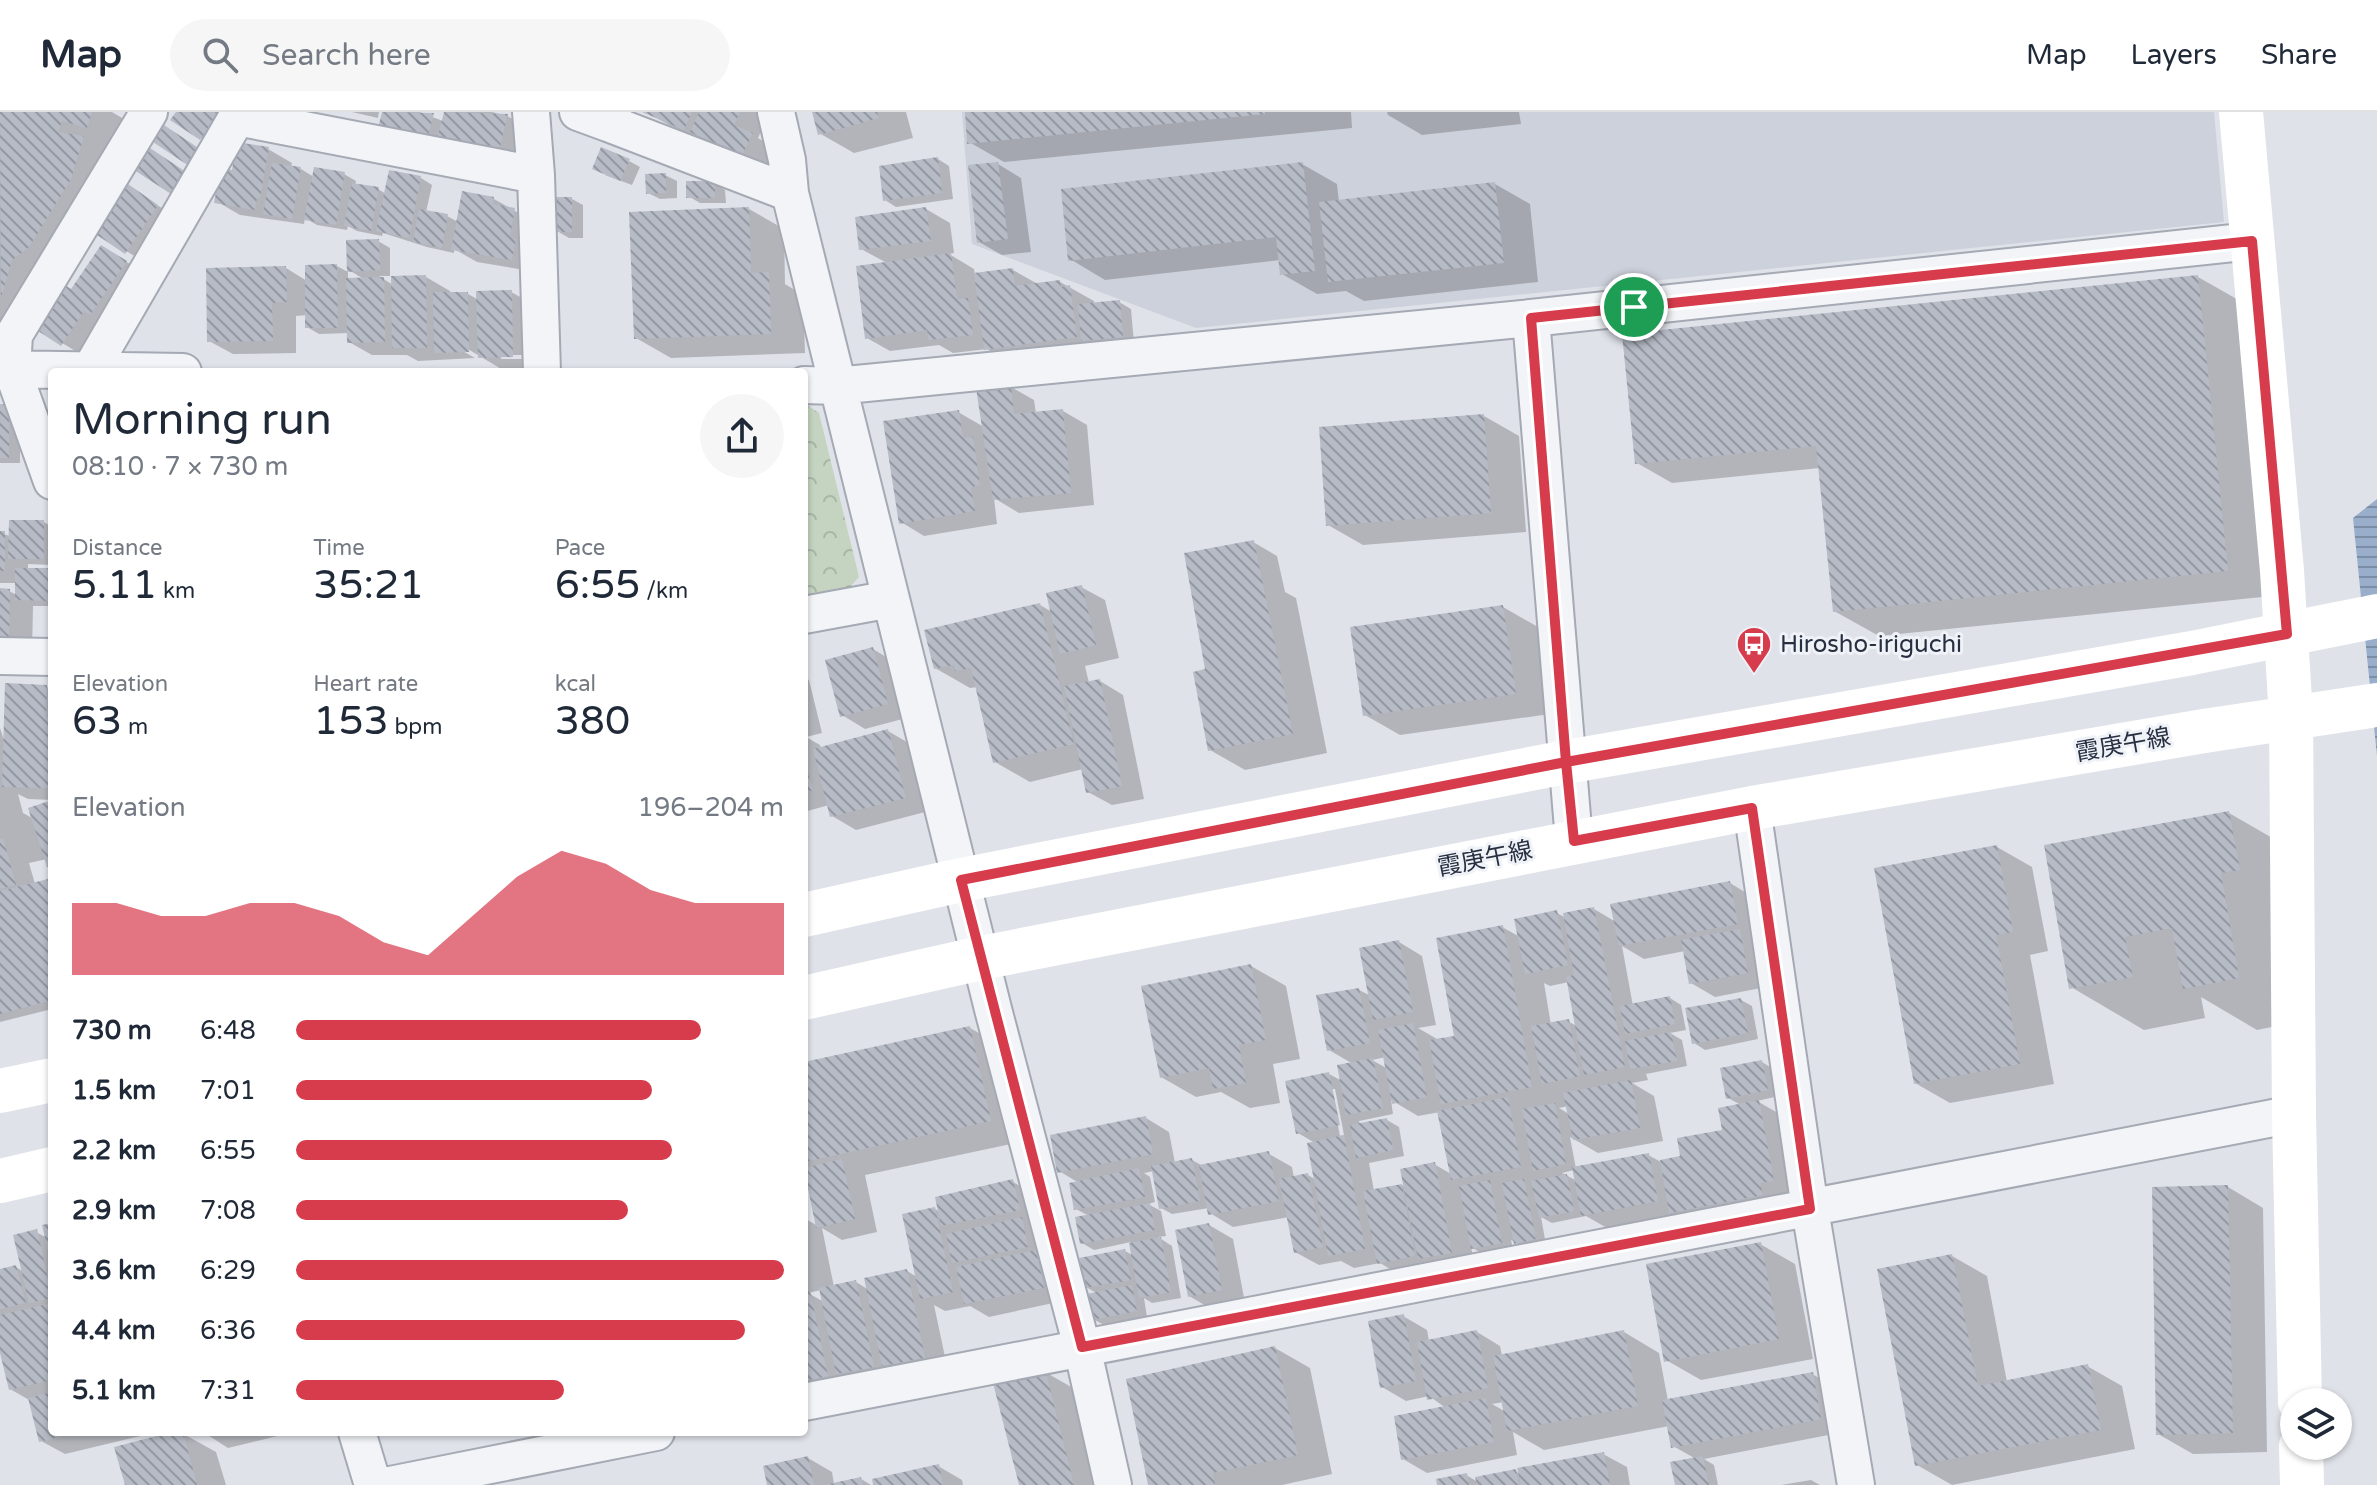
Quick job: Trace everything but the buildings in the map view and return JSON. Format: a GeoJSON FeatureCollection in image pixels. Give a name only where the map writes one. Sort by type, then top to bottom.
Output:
{"type":"FeatureCollection","features":[{"type":"Feature","properties":{"kind":"street"},"geometry":{"type":"LineString","coordinates":[[48,471],[6,369],[14,335],[149,112]]}},
{"type":"Feature","properties":{"kind":"street"},"geometry":{"type":"LineString","coordinates":[[531,112],[542,368]]}},
{"type":"Feature","properties":{"kind":"street"},"geometry":{"type":"LineString","coordinates":[[776,112],[787,160],[820,386],[891,599],[1082,1347],[1113,1485]]}},
{"type":"Feature","properties":{"kind":"street"},"geometry":{"type":"LineString","coordinates":[[2241,112],[2287,634],[2291,717],[2300,1388]]}},
{"type":"Feature","properties":{"kind":"street"},"geometry":{"type":"LineString","coordinates":[[92,368],[238,114],[536,175]]}},
{"type":"Feature","properties":{"kind":"street"},"geometry":{"type":"LineString","coordinates":[[600,116],[790,193]]}},
{"type":"Feature","properties":{"kind":"street"},"geometry":{"type":"LineString","coordinates":[[820,386],[1531,318],[2252,241]]}},
{"type":"Feature","properties":{"kind":"street"},"geometry":{"type":"LineString","coordinates":[[1531,318],[1574,841]]}},
{"type":"Feature","properties":{"kind":"street"},"geometry":{"type":"LineString","coordinates":[[6,369],[48,369]]}},
{"type":"Feature","properties":{"kind":"street"},"geometry":{"type":"LineString","coordinates":[[808,614],[891,599]]}},
{"type":"Feature","properties":{"kind":"street"},"geometry":{"type":"LineString","coordinates":[[808,914],[961,880],[1566,762],[2366,618]]}},
{"type":"Feature","properties":{"kind":"street"},"geometry":{"type":"LineString","coordinates":[[0,656],[48,657]]}},
{"type":"Feature","properties":{"kind":"street","name":"霞庚午線"},"geometry":{"type":"LineString","coordinates":[[808,997],[981,958],[1574,841],[2291,717],[2368,707]]}},
{"type":"Feature","properties":{"kind":"street"},"geometry":{"type":"LineString","coordinates":[[1752,808],[1810,1209],[1856,1485]]}},
{"type":"Feature","properties":{"kind":"street"},"geometry":{"type":"LineString","coordinates":[[0,1091],[48,1081]]}},
{"type":"Feature","properties":{"kind":"street"},"geometry":{"type":"LineString","coordinates":[[808,1401],[2294,1114]]}},
{"type":"Feature","properties":{"kind":"street"},"geometry":{"type":"LineString","coordinates":[[0,1181],[48,1170]]}},
{"type":"Feature","properties":{"kind":"street"},"geometry":{"type":"LineString","coordinates":[[358,1436],[373,1485]]}},
{"type":"Feature","properties":{"kind":"street"},"geometry":{"type":"LineString","coordinates":[[390,1485],[636,1436]]}},
{"type":"Feature","properties":{"kind":"shaded area"},"geometry":{"type":"Polygon","coordinates":[[[962,112],[2214,112],[2224,222],[1196,328],[972,244],[962,112]]]}},
{"type":"Feature","properties":{"kind":"green space"},"geometry":{"type":"Polygon","coordinates":[[[808,406],[819,413],[859,577],[850,587],[808,597],[808,406]]]}},
{"type":"Feature","properties":{"kind":"water"},"geometry":{"type":"Polygon","coordinates":[[[2377,499],[2377,756],[2353,518],[2377,499]]]}},
{"type":"Feature","properties":{"kind":"place","name":"Hirosho-iriguchi"},"geometry":{"type":"Point","coordinates":[1754,675]}},
{"type":"Feature","properties":{"kind":"route"},"geometry":{"type":"LineString","coordinates":[[1634,307],[1531,318],[1566,762],[961,880],[1082,1347],[1810,1209],[1752,808],[1574,841],[1566,762],[2287,634],[2252,241],[1634,307]]}}]}
